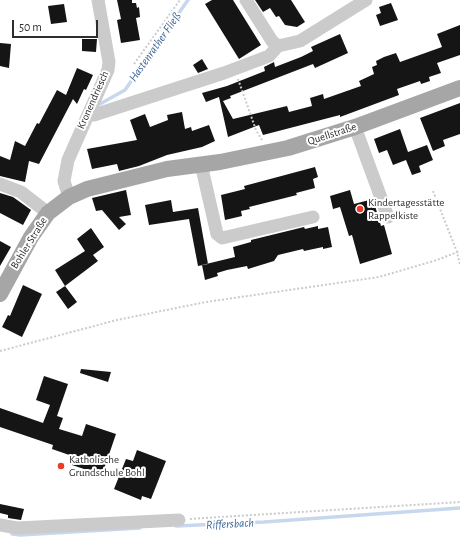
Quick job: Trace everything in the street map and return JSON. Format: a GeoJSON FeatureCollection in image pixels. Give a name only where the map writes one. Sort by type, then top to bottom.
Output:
{"type":"FeatureCollection","features":[{"type":"Feature","properties":{"kind":"main road","name":"Quellstraße"},"geometry":{"type":"LineString","coordinates":[[48,213],[69,197],[87,189],[167,169],[288,148],[355,127],[460,88]]}},
{"type":"Feature","properties":{"kind":"main road","name":"Bohler Straße"},"geometry":{"type":"LineString","coordinates":[[0,294],[31,237],[48,213]]}},
{"type":"Feature","properties":{"kind":"street","name":"Kronendriesch"},"geometry":{"type":"LineString","coordinates":[[69,197],[64,181],[68,160],[108,70],[109,62],[98,0]]}},
{"type":"Feature","properties":{"kind":"street"},"geometry":{"type":"LineString","coordinates":[[246,0],[272,41],[278,46]]}},
{"type":"Feature","properties":{"kind":"street"},"geometry":{"type":"LineString","coordinates":[[88,115],[94,115],[269,56],[278,46],[300,41],[366,0]]}},
{"type":"Feature","properties":{"kind":"street"},"geometry":{"type":"LineString","coordinates":[[355,127],[388,217]]}},
{"type":"Feature","properties":{"kind":"street"},"geometry":{"type":"LineString","coordinates":[[201,164],[217,234],[222,238],[313,217]]}},
{"type":"Feature","properties":{"kind":"street"},"geometry":{"type":"LineString","coordinates":[[0,184],[21,192],[48,213]]}},
{"type":"Feature","properties":{"kind":"street"},"geometry":{"type":"LineString","coordinates":[[0,525],[17,528],[179,520]]}},
{"type":"Feature","properties":{"kind":"path"},"geometry":{"type":"LineString","coordinates":[[134,64],[180,0]]}},
{"type":"Feature","properties":{"kind":"path"},"geometry":{"type":"LineString","coordinates":[[234,69],[256,130],[262,141],[269,144],[270,152]]}},
{"type":"Feature","properties":{"kind":"path"},"geometry":{"type":"LineString","coordinates":[[433,191],[459,251],[460,265]]}},
{"type":"Feature","properties":{"kind":"path"},"geometry":{"type":"LineString","coordinates":[[0,351],[117,320],[206,302],[379,277],[436,260],[459,251]]}},
{"type":"Feature","properties":{"kind":"path"},"geometry":{"type":"LineString","coordinates":[[179,520],[460,502]]}},
{"type":"Feature","properties":{"kind":"building"},"geometry":{"type":"Polygon","coordinates":[[[117,0],[132,0],[132,3],[136,3],[137,8],[139,7],[140,17],[136,18],[140,40],[121,43],[117,20],[121,19],[117,0]]]}},
{"type":"Feature","properties":{"kind":"building"},"geometry":{"type":"Polygon","coordinates":[[[212,0],[233,0],[261,45],[239,59],[205,4],[212,0]]]}},
{"type":"Feature","properties":{"kind":"building"},"geometry":{"type":"Polygon","coordinates":[[[255,0],[291,0],[305,22],[297,27],[285,25],[279,16],[276,17],[270,8],[263,12],[255,0]]]}},
{"type":"Feature","properties":{"kind":"building"},"geometry":{"type":"Polygon","coordinates":[[[391,3],[398,20],[380,26],[376,15],[381,13],[379,7],[391,3]]]}},
{"type":"Feature","properties":{"kind":"building"},"geometry":{"type":"Polygon","coordinates":[[[64,4],[67,22],[51,24],[48,6],[64,4]]]}},
{"type":"Feature","properties":{"kind":"building"},"geometry":{"type":"Polygon","coordinates":[[[460,25],[460,55],[437,63],[441,73],[429,77],[430,81],[421,84],[420,81],[397,89],[399,95],[340,117],[340,115],[263,135],[259,125],[228,137],[219,97],[206,102],[202,93],[227,86],[265,71],[264,67],[274,62],[275,67],[301,57],[313,51],[311,47],[340,34],[348,53],[315,68],[313,64],[230,96],[231,98],[223,101],[233,119],[287,106],[289,112],[312,106],[310,98],[323,94],[324,99],[361,86],[359,81],[374,74],[372,67],[377,65],[376,61],[384,57],[396,53],[400,62],[442,47],[437,34],[460,25]]]}},
{"type":"Feature","properties":{"kind":"building"},"geometry":{"type":"Polygon","coordinates":[[[82,39],[97,39],[96,52],[82,51],[82,39]]]}},
{"type":"Feature","properties":{"kind":"building"},"geometry":{"type":"Polygon","coordinates":[[[0,43],[11,44],[9,68],[0,66],[0,43]]]}},
{"type":"Feature","properties":{"kind":"building"},"geometry":{"type":"Polygon","coordinates":[[[202,59],[208,69],[198,73],[193,65],[202,59]]]}},
{"type":"Feature","properties":{"kind":"building"},"geometry":{"type":"Polygon","coordinates":[[[77,68],[93,75],[77,104],[73,99],[39,164],[29,161],[25,182],[0,176],[0,156],[10,160],[15,141],[25,146],[37,123],[39,124],[57,90],[66,95],[77,68]]]}},
{"type":"Feature","properties":{"kind":"building"},"geometry":{"type":"Polygon","coordinates":[[[460,103],[460,134],[443,140],[445,146],[433,151],[420,118],[460,103]]]}},
{"type":"Feature","properties":{"kind":"building"},"geometry":{"type":"Polygon","coordinates":[[[182,112],[185,129],[191,127],[192,131],[209,125],[215,141],[202,147],[167,155],[139,166],[119,171],[117,164],[92,169],[87,149],[137,140],[130,120],[145,114],[150,127],[168,120],[167,115],[182,112]]]}},
{"type":"Feature","properties":{"kind":"building"},"geometry":{"type":"Polygon","coordinates":[[[400,129],[408,152],[427,145],[433,160],[419,166],[421,172],[412,175],[406,160],[393,165],[387,150],[379,153],[374,139],[400,129]]]}},
{"type":"Feature","properties":{"kind":"building"},"geometry":{"type":"Polygon","coordinates":[[[315,167],[318,177],[313,179],[315,188],[296,193],[297,195],[249,207],[250,209],[241,211],[242,216],[225,220],[221,195],[245,189],[244,186],[315,167]]]}},
{"type":"Feature","properties":{"kind":"building"},"geometry":{"type":"Polygon","coordinates":[[[126,190],[131,215],[119,217],[126,224],[119,230],[102,210],[96,211],[92,198],[126,190]]]}},
{"type":"Feature","properties":{"kind":"building"},"geometry":{"type":"Polygon","coordinates":[[[350,190],[354,204],[373,199],[381,226],[384,225],[392,254],[360,264],[352,235],[349,236],[340,207],[333,209],[330,196],[350,190]]]}},
{"type":"Feature","properties":{"kind":"building"},"geometry":{"type":"Polygon","coordinates":[[[0,193],[13,197],[31,210],[23,225],[0,213],[0,193]]]}},
{"type":"Feature","properties":{"kind":"building"},"geometry":{"type":"Polygon","coordinates":[[[171,200],[173,212],[198,208],[208,264],[198,266],[189,219],[149,225],[145,205],[171,200]]]}},
{"type":"Feature","properties":{"kind":"building"},"geometry":{"type":"Polygon","coordinates":[[[318,226],[318,229],[328,227],[332,247],[323,249],[323,247],[304,251],[303,249],[278,255],[274,261],[248,269],[247,266],[227,270],[217,273],[218,276],[205,280],[202,265],[235,257],[233,247],[251,242],[251,240],[304,227],[305,229],[318,226]]]}},
{"type":"Feature","properties":{"kind":"building"},"geometry":{"type":"Polygon","coordinates":[[[91,228],[104,247],[93,255],[98,261],[65,286],[55,270],[85,251],[77,239],[91,228]]]}},
{"type":"Feature","properties":{"kind":"building"},"geometry":{"type":"Polygon","coordinates":[[[0,241],[11,247],[0,266],[0,241]]]}},
{"type":"Feature","properties":{"kind":"building"},"geometry":{"type":"Polygon","coordinates":[[[23,285],[42,294],[22,337],[2,327],[8,315],[10,316],[23,285]]]}},
{"type":"Feature","properties":{"kind":"building"},"geometry":{"type":"Polygon","coordinates":[[[65,286],[77,302],[68,309],[56,292],[65,286]]]}},
{"type":"Feature","properties":{"kind":"building"},"geometry":{"type":"Polygon","coordinates":[[[81,369],[111,372],[108,382],[80,373],[81,369]]]}},
{"type":"Feature","properties":{"kind":"building"},"geometry":{"type":"Polygon","coordinates":[[[44,376],[68,384],[57,416],[63,418],[59,429],[82,436],[86,424],[116,434],[102,475],[72,465],[75,457],[52,449],[53,445],[0,427],[0,408],[43,423],[50,405],[36,400],[44,376]]]}},
{"type":"Feature","properties":{"kind":"building"},"geometry":{"type":"Polygon","coordinates":[[[137,450],[166,461],[151,499],[142,496],[141,500],[114,489],[126,459],[133,461],[137,450]]]}},
{"type":"Feature","properties":{"kind":"building"},"geometry":{"type":"Polygon","coordinates":[[[0,504],[24,509],[21,520],[8,518],[8,515],[0,513],[0,504]]]}},
{"type":"Feature","properties":{"kind":"waterway","name":"Hastenrather Fließ"},"geometry":{"type":"LineString","coordinates":[[100,104],[125,90],[188,0]]}},
{"type":"Feature","properties":{"kind":"waterway","name":"Riffersbach"},"geometry":{"type":"LineString","coordinates":[[176,526],[264,522],[460,508]]}},
{"type":"Feature","properties":{"kind":"waterway","name":"Riffersbach"},"geometry":{"type":"LineString","coordinates":[[12,534],[20,535],[140,528]]}},
{"type":"Feature","properties":{"kind":"place","name":"Kindertagesstätte Rappelkiste"},"geometry":{"type":"Point","coordinates":[360,209]}},
{"type":"Feature","properties":{"kind":"place","name":"Katholische Grundschule Bohl"},"geometry":{"type":"Point","coordinates":[61,466]}}]}
